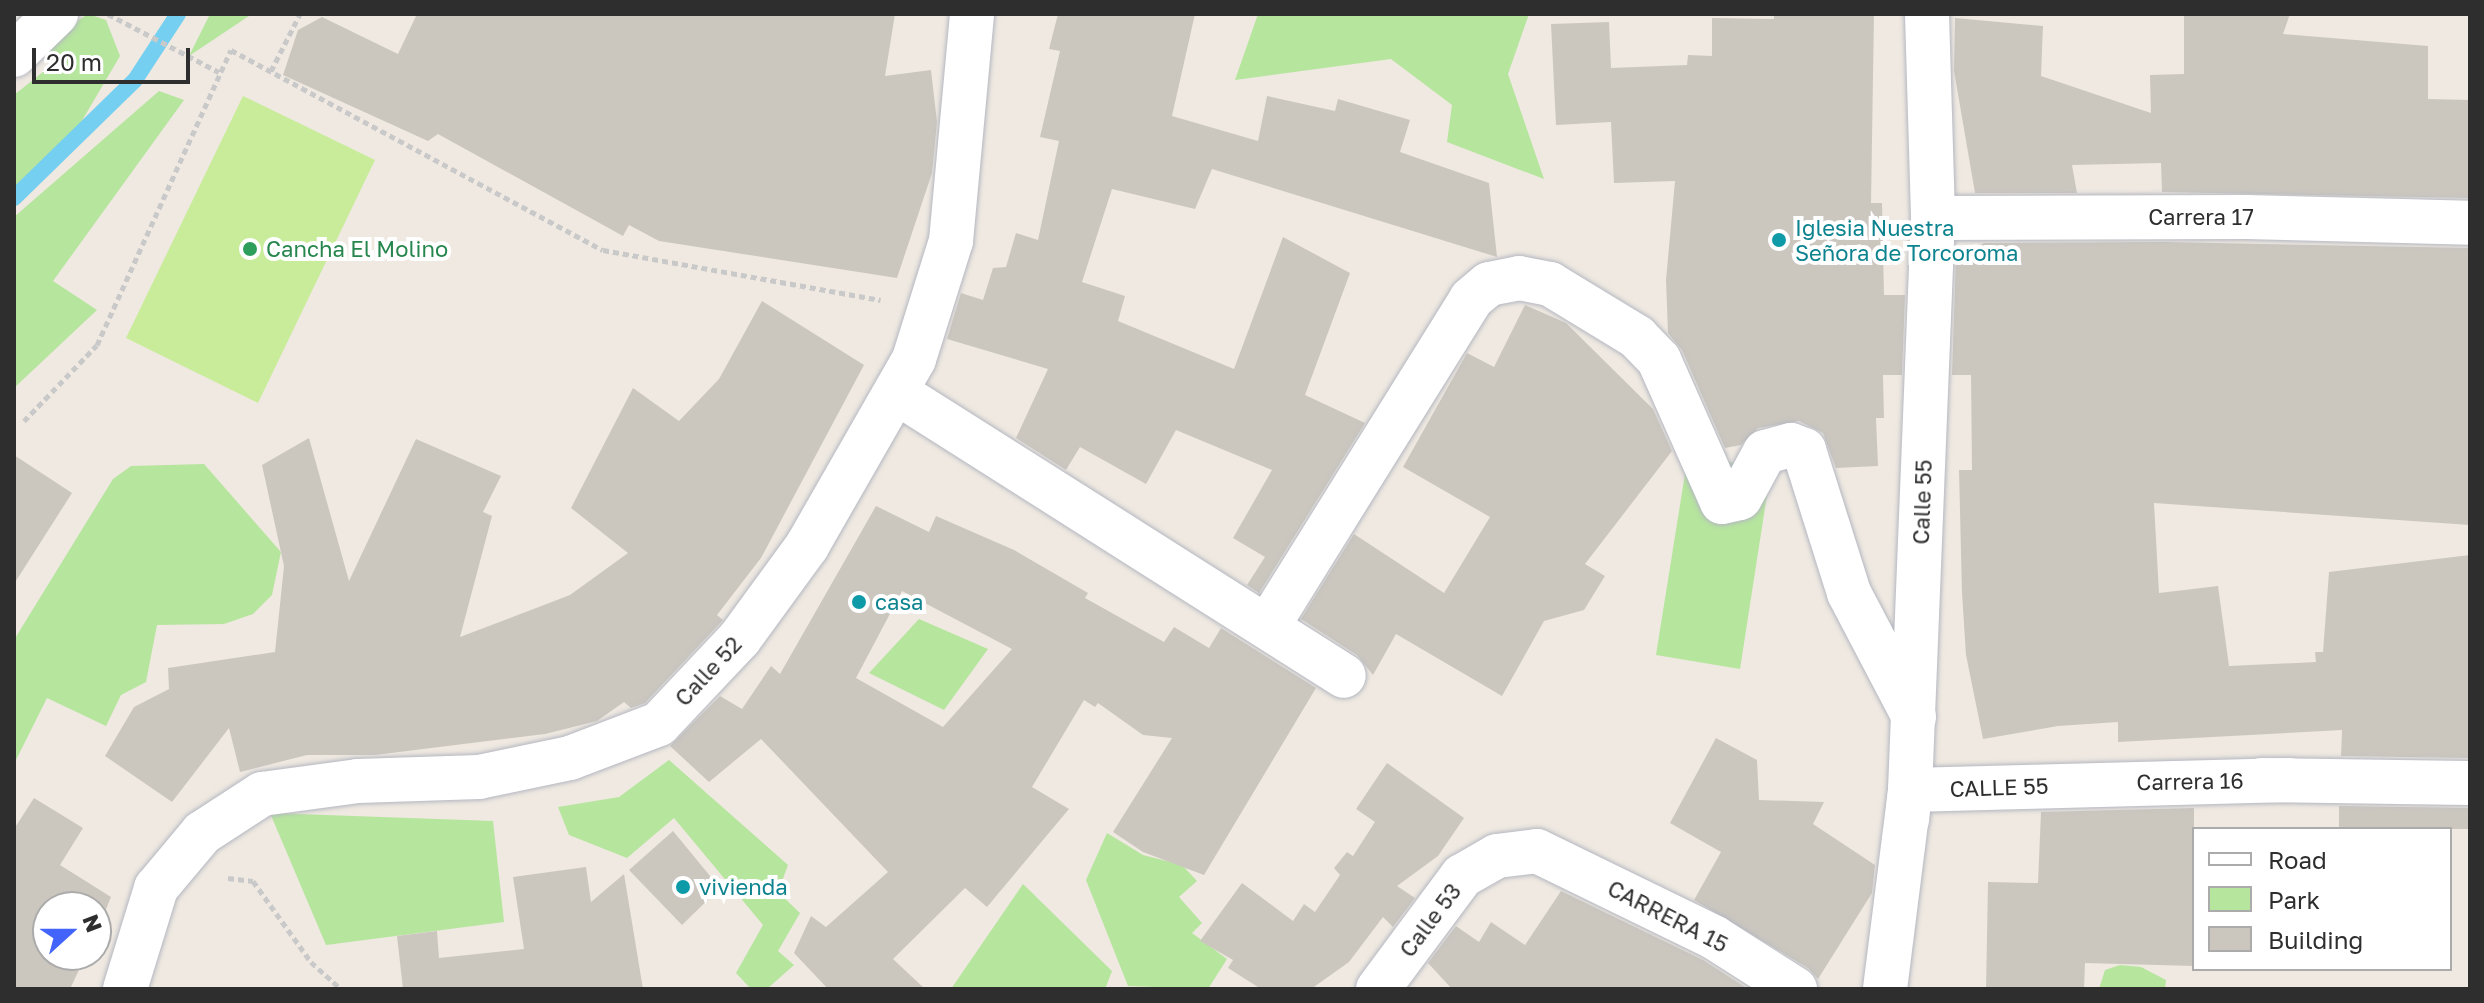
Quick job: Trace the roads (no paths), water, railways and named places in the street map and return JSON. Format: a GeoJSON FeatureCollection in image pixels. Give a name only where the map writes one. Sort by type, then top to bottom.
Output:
{"type":"FeatureCollection","features":[{"type":"Feature","properties":{"kind":"street"},"geometry":{"type":"LineString","coordinates":[[14,55],[56,14]]}},
{"type":"Feature","properties":{"kind":"street","name":"Calle 52"},"geometry":{"type":"LineString","coordinates":[[125,989],[156,888],[202,833],[262,794],[358,781],[479,777],[570,758],[659,724],[740,638],[807,546],[896,392],[930,309],[951,241],[972,14]]}},
{"type":"Feature","properties":{"kind":"street","name":"Calle 55"},"geometry":{"type":"LineString","coordinates":[[1910,790],[1933,218],[1927,14]]}},
{"type":"Feature","properties":{"kind":"street","name":"Carrera 17"},"geometry":{"type":"LineString","coordinates":[[1933,218],[2246,217],[2470,223]]}},
{"type":"Feature","properties":{"kind":"street"},"geometry":{"type":"LineString","coordinates":[[1269,624],[1471,299],[1489,284],[1519,278],[1550,284],[1637,337],[1659,360],[1722,502],[1740,498],[1765,452],[1791,445],[1804,450],[1849,593],[1914,717]]}},
{"type":"Feature","properties":{"kind":"street"},"geometry":{"type":"LineString","coordinates":[[896,392],[1269,624],[1344,676]]}},
{"type":"Feature","properties":{"kind":"street","name":"CALLE 55"},"geometry":{"type":"LineString","coordinates":[[1910,790],[2289,780],[2470,783]]}},
{"type":"Feature","properties":{"kind":"street"},"geometry":{"type":"LineString","coordinates":[[1885,989],[1910,790]]}},
{"type":"Feature","properties":{"kind":"street","name":"Calle 53"},"geometry":{"type":"LineString","coordinates":[[1378,989],[1462,876],[1497,856],[1537,851]]}},
{"type":"Feature","properties":{"kind":"street","name":"CARRERA 15"},"geometry":{"type":"LineString","coordinates":[[1537,851],[1715,938],[1795,989]]}},
{"type":"Feature","properties":{"kind":"waterway"},"geometry":{"type":"LineString","coordinates":[[14,198],[135,80],[178,14]]}},
{"type":"Feature","properties":{"kind":"place","name":"Iglesia Nuestra Señora de Torcoroma"},"geometry":{"type":"Point","coordinates":[1779,240]}},
{"type":"Feature","properties":{"kind":"place","name":"Cancha El Molino"},"geometry":{"type":"Point","coordinates":[250,249]}},
{"type":"Feature","properties":{"kind":"place","name":"casa"},"geometry":{"type":"Point","coordinates":[859,602]}},
{"type":"Feature","properties":{"kind":"place","name":"vivienda"},"geometry":{"type":"Point","coordinates":[683,887]}}]}
